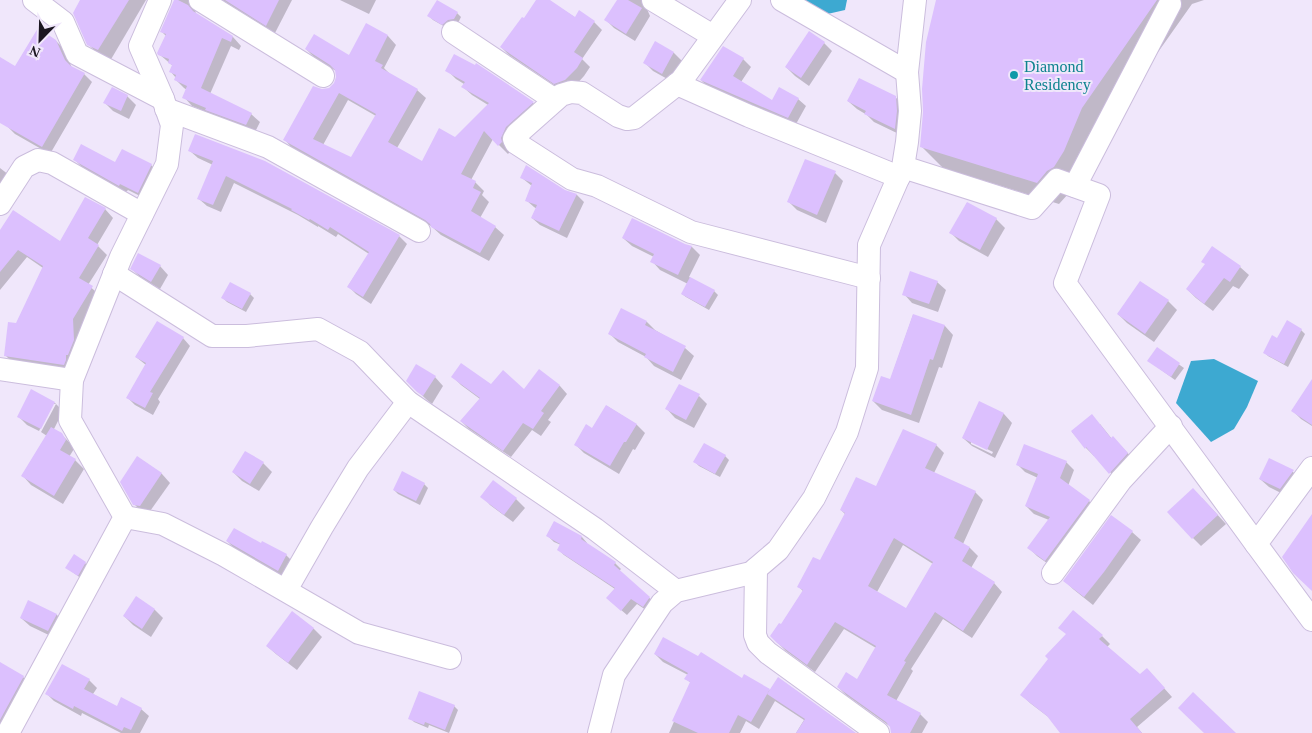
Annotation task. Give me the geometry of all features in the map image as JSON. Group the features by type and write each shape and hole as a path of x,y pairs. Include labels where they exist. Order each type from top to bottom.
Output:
{"street":[{"path":"34,0 63,22 78,54 164,104 268,147 419,230"},
{"path":"125,517 70,420 72,380 114,274 167,164 172,125 140,46 160,0"},
{"path":"200,0 323,76"},
{"path":"653,0 714,36"},
{"path":"740,0 681,81 634,118 627,120 582,94 571,92 561,95 516,134 514,139 516,143 572,180 597,186 691,232 869,278"},
{"path":"782,0 907,72"},
{"path":"599,733 614,675 662,603 676,591 751,573 778,550 814,498 847,432 867,368 869,245 901,172 907,142 910,111 907,72 915,0"},
{"path":"1075,186 1170,4"},
{"path":"453,32 555,100"},
{"path":"677,84 749,116 901,172 1032,208 1056,180 1099,195 1065,283 1312,620"},
{"path":"0,204 24,167 38,160 52,163 142,214"},
{"path":"114,274 212,336 247,336 318,329 360,352 408,402 595,529 676,591"},
{"path":"0,369 72,380"},
{"path":"286,590 322,526 358,468 408,402"},
{"path":"1053,572 1121,480 1170,426"},
{"path":"1256,544 1312,468"},
{"path":"125,517 163,524 224,555 359,633 450,658"},
{"path":"8,733 125,517"},
{"path":"756,569 755,636 758,643 768,653 878,733"}],"water":[{"path":"801,0 847,0 845,10 823,15"},
{"path":"1214,359 1258,381 1247,407 1234,429 1211,442 1176,403 1191,361"}],"building":[{"path":"80,0 129,0 98,50 87,45 73,13"},
{"path":"174,0 188,5 193,11 233,36 231,42 222,38 201,88 252,113 246,125 205,110 206,108 182,98 187,86 174,80 176,75 169,72 172,65 168,63 169,59 157,53 166,34 160,32"},
{"path":"225,0 279,0 266,26"},
{"path":"437,0 458,12 454,19 448,20 442,25 427,16"},
{"path":"536,0 550,0 575,17 579,10 595,21 574,52 583,58 577,68 565,80 554,84 500,47"},
{"path":"617,0 628,0 642,8 626,34 604,20"},
{"name":"Diamond Residency","path":"936,0 1157,0 1082,108 1064,151 1054,167 1047,171 1037,183 920,147 926,42"},
{"path":"366,23 388,35 375,61 383,65 381,68 418,89 388,142 422,161 439,128 455,137 489,103 461,87 465,82 445,71 454,54 475,65 476,63 534,102 506,127 501,138 502,142 498,146 484,131 461,174 476,181 473,188 481,192 471,211 496,226 480,253 431,227 425,220 283,140 313,86 322,89 329,88 334,83 336,77 335,70 330,65 305,49 314,34 349,55","holes":["339,93 376,114 351,157 313,139"]},
{"path":"38,28 56,40 65,60 71,66 85,73 42,147 0,123 0,57 15,66"},
{"path":"809,31 825,42 801,78 785,67"},
{"path":"655,41 674,52 662,74 643,63"},
{"path":"723,46 744,58 733,76 772,100 779,87 799,98 788,118 700,80"},
{"path":"859,78 896,96 895,129 864,114 866,111 847,101"},
{"path":"112,87 128,95 121,111 103,103"},
{"path":"195,134 265,161 400,235 363,297 347,287 369,252 330,227 328,230 292,209 226,176 213,205 197,199 213,161 188,151"},
{"path":"81,144 115,162 122,149 152,164 138,193 120,184 119,186 73,160"},
{"path":"805,159 836,171 817,215 787,202"},
{"path":"526,165 565,190 577,194 559,231 531,218 537,205 525,201 532,183 520,178"},
{"path":"85,197 106,208 88,238 99,245 79,278 93,286 73,319 74,340 68,355 66,355 64,365 4,356 8,322 16,323 43,266 18,250 0,272 0,230 13,210 60,241"},
{"path":"967,202 997,218 980,250 949,233"},
{"path":"632,218 692,246 678,275 650,262 654,254 622,238"},
{"path":"1212,246 1241,266 1230,282 1224,278 1204,304 1186,289 1205,264 1201,262"},
{"path":"138,253 161,265 151,282 130,269"},
{"path":"910,271 938,281 929,304 902,295"},
{"path":"690,277 715,290 705,307 681,294"},
{"path":"1140,281 1169,300 1145,334 1117,314"},
{"path":"230,282 251,293 242,309 221,298"},
{"path":"621,308 647,321 645,325 686,346 673,372 644,357 646,354 608,334"},
{"path":"913,314 945,325 933,360 930,359 911,415 872,401 881,376 890,379"},
{"path":"1287,320 1302,329 1284,364 1263,353 1272,335 1277,338"},
{"path":"157,321 184,337 150,392 153,393 145,408 126,398 146,363 135,357"},
{"path":"1157,347 1180,363 1171,377 1147,361"},
{"path":"461,363 491,384 503,370 524,389 539,369 560,385 541,411 544,413 533,429 523,423 503,451 460,421 480,398 451,377"},
{"path":"416,364 436,376 423,396 406,381"},
{"path":"1312,379 1312,425 1291,411"},
{"path":"679,384 700,394 686,420 665,409"},
{"path":"31,389 55,402 41,429 17,417"},
{"path":"979,401 1004,413 987,450 962,438"},
{"path":"606,405 637,424 610,466 574,445 586,424 592,428"},
{"path":"1092,414 1111,438 1113,436 1128,453 1109,474 1071,431"},
{"path":"51,427 62,433 66,440 60,450 76,459 54,496 21,476"},
{"path":"903,429 937,444 925,468 976,491 954,538 970,547 962,561 995,582 963,631 935,612 904,661 906,662 887,695 921,713 910,733 891,733 890,727 886,722 837,687 846,672 857,679 876,646 835,622 807,665 770,636 779,623 781,624 803,590 797,587 813,557 820,560 845,513 840,510 856,477 876,486","holes":["894,538 933,562 906,608 868,586"]},
{"path":"704,443 726,455 715,474 693,462"},
{"path":"1024,444 1067,461 1060,478 1090,500 1045,561 1027,548 1050,517 1025,506 1038,474 1016,465"},
{"path":"245,451 264,462 250,484 232,472"},
{"path":"137,456 162,473 140,506 133,505 120,482"},
{"path":"1269,458 1294,470 1280,489 1259,479"},
{"path":"402,471 425,483 416,501 393,490"},
{"path":"493,480 517,498 504,515 480,497"},
{"path":"1193,488 1218,515 1192,539 1167,512"},
{"path":"1312,514 1312,591 1293,573 1282,557"},
{"path":"1111,515 1133,531 1084,597 1063,581"},
{"path":"554,521 582,536 581,539 616,562 614,565 650,597 643,607 631,599 621,611 606,598 615,588 557,550 560,544 546,536"},
{"path":"234,528 261,543 262,541 287,554 278,571 226,541"},
{"path":"74,554 86,562 78,576 65,568"},
{"path":"136,596 155,609 142,629 123,616"},
{"path":"28,600 57,614 48,631 20,618"},
{"path":"1073,610 1103,635 1099,639 1140,674 1147,668 1165,688 1130,719 1142,733 1060,733 1047,716 1020,695 1048,659 1045,656 1066,634 1058,628"},
{"path":"292,611 314,628 288,663 266,646"},
{"path":"663,637 698,656 701,652 742,678 744,674 770,689 751,722 738,715 729,733 698,733 672,721 690,682 684,679 688,673 654,654"},
{"path":"0,662 24,676 0,720"},
{"path":"62,664 90,679 84,689 117,706 121,697 142,708 131,730 124,727 122,731 74,706 73,709 45,694"},
{"path":"778,677 856,733 796,733 805,719 767,694"},
{"path":"419,691 455,705 445,730 425,722 424,725 408,719"},
{"path":"1193,692 1236,733 1204,733 1178,708"}],"place":[{"name":"Diamond Residency","path":"1014,75"}]}
